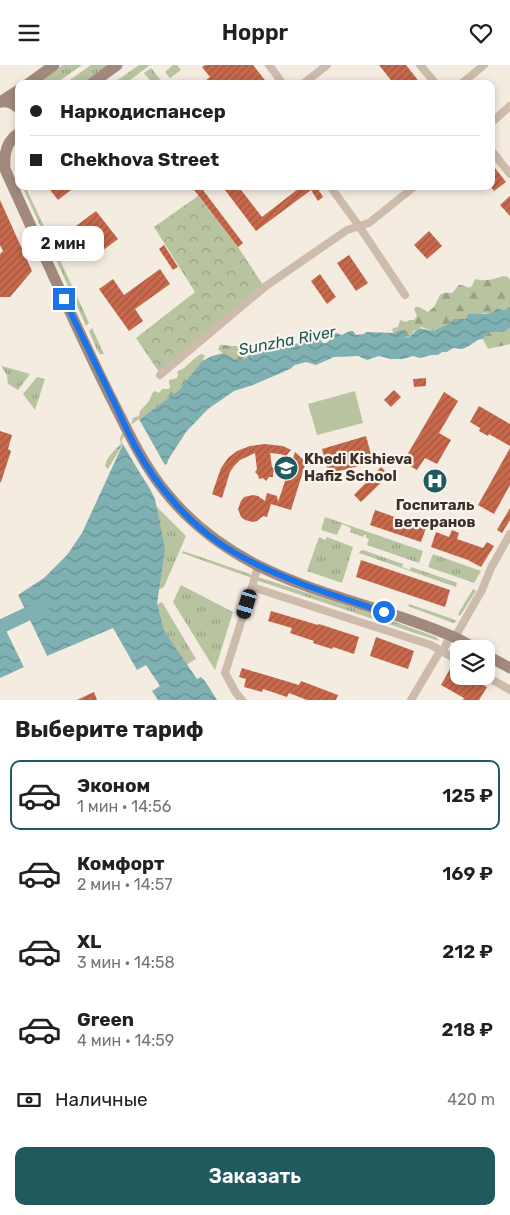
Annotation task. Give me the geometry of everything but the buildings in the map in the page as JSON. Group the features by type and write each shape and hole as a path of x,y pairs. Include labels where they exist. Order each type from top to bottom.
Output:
{"main road":[{"path":"33,80 54,65"},
{"path":"97,80 118,65"},
{"path":"0,102 15,93"},
{"path":"0,102 12,103 15,106"},
{"path":"0,138 5,139 15,134"},
{"path":"8,176 5,153 15,137"},
{"path":"0,157 95,366 126,429 156,479 177,505 215,539 258,566 294,581 422,624 459,640"},
{"path":"495,660 510,668"}],"street":[{"path":"269,65 280,80"},
{"path":"308,80 327,65"},
{"path":"420,65 433,80"},
{"path":"466,80 484,65"},
{"path":"495,119 510,106"},
{"path":"495,155 510,174"},
{"path":"334,190 405,295"},
{"path":"160,375 266,286 347,230 369,223 410,190"},
{"path":"411,700 440,651 444,649 482,590 491,568 510,534"},
{"path":"242,700 225,673 258,566"},
{"path":"252,587 430,645 450,656"},
{"path":"495,681 510,690"}],"green space":[{"path":"63,65 82,65 61,80 42,80"},
{"path":"91,65 109,65 88,80 70,80"},
{"path":"139,65 150,65 130,80 118,80"},
{"path":"173,65 177,65 181,70 170,78 165,72"},
{"path":"151,68 161,80 150,80 144,73"},
{"path":"24,190 27,190 73,288 68,286"},
{"path":"198,196 238,247 263,285 159,372 136,338 195,292 154,227"},
{"path":"503,276 508,277 510,280 510,307 508,309 503,310 499,308 490,314 468,314 467,319 457,319 433,331 421,327 408,338 392,331 393,328 398,327 400,320 406,322 414,320 417,316 414,309 416,307 428,312 434,307 440,295 452,293 458,285 469,288 476,279 486,280"},
{"path":"76,294 89,323 86,326 75,301"},
{"path":"92,328 104,354 100,354 97,350 89,331"},
{"path":"510,328 510,344 488,349 483,339 488,332 503,332"},
{"path":"254,344 257,346 248,358 243,361 231,359 218,349 220,345 245,346"},
{"path":"201,354 205,356 202,361 179,390 136,422 108,469 105,466 107,459 121,444 121,436 131,425 133,418 139,416 140,411 149,401 153,392 159,393 162,389 169,389 169,380 177,378 177,372"},
{"path":"2,366 30,374 18,390 8,384 7,375"},
{"path":"37,377 45,379 35,410 23,394"},
{"path":"355,391 363,423 317,435 308,404"},
{"path":"151,501 186,536 164,587 87,625"},
{"path":"325,517 423,551 419,563 367,545 369,539 366,538 366,535 363,537 350,532 351,528 342,524 337,535 321,530"},
{"path":"319,537 325,540 327,537 353,547 342,583 307,571"},
{"path":"363,550 403,564 402,567 410,570 411,567 455,582 457,583 456,587 359,553"},
{"path":"183,551 250,574 252,578 182,553"},
{"path":"433,554 481,571 474,583 428,567"},
{"path":"258,577 382,617 436,637 439,641 256,580"},
{"path":"181,585 233,612 215,670 173,602"},
{"path":"473,589 476,591 460,616 458,614"},
{"path":"162,602 196,659 160,681 120,622"},
{"path":"409,604 457,621 453,623 408,606"}],"water":[{"path":"510,307 510,328 503,332 488,332 483,339 462,349 453,348 438,355 420,358 413,356 403,359 391,359 379,356 367,360 358,356 334,357 316,365 306,362 295,365 253,385 234,391 208,409 186,432 167,464 159,467 151,491 155,499 165,549 157,604 164,631 197,679 201,677 205,681 217,700 158,700 152,691 160,686 146,665 137,670 113,628 47,656 18,595 44,578 67,555 82,533 123,444 136,422 179,390 202,361 224,353 239,361 246,359 257,346 267,344 270,347 279,343 288,347 298,343 303,337 310,340 319,336 321,341 325,343 336,333 342,335 351,331 356,335 366,332 394,333 402,330 404,331 405,338 408,338 418,329 433,331 454,319 466,319 468,314 488,314 497,308 504,310"},
{"path":"0,618 24,667 0,678"}],"pier":[{"path":"139,419 166,467 161,469 156,478 154,491 159,503 121,441 132,424"},
{"path":"18,595 47,656 45,657 16,596"},
{"path":"0,615 26,666 24,667 0,618"}],"waterway":[{"path":"0,627 42,607"}],"place":[{"name":"Khedi Kishieva Hafiz School","path":"286,468"},
{"name":"Госпиталь ветеранов","path":"435,481"}],"route":[{"path":"64,299 95,366 146,465 165,491 193,521 215,539 258,566 294,581 384,612"}],"water label":[{"name":"Sunzha River","path":"287,340"}]}
